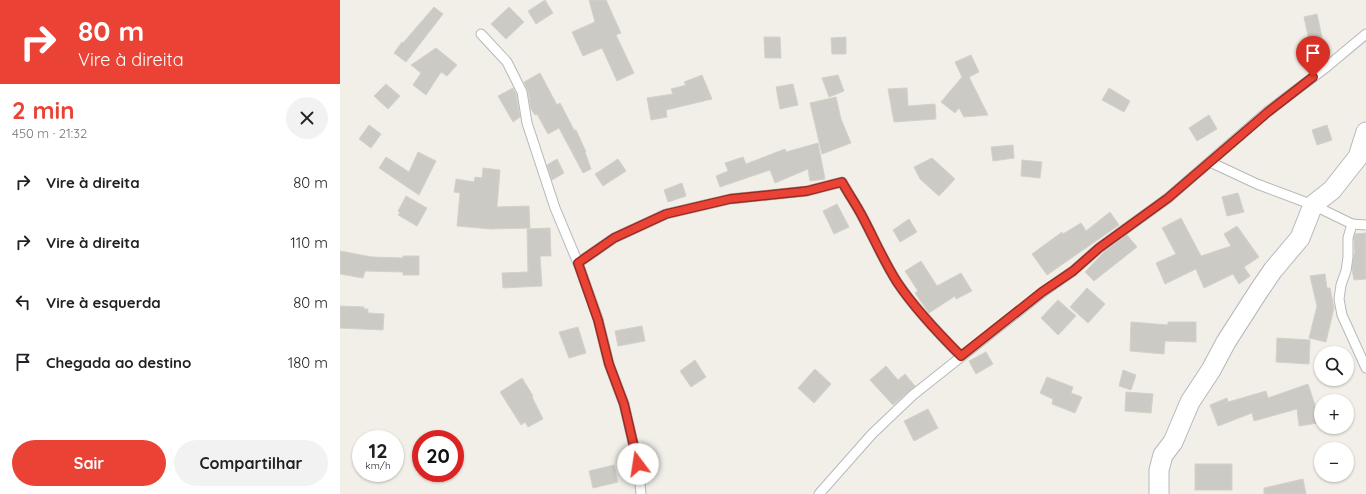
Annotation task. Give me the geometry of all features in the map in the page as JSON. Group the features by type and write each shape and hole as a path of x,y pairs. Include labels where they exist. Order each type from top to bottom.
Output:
{"street":[{"path":"1159,494 1159,470 1163,455 1173,442 1190,402 1258,292 1273,270 1300,238 1313,205 1332,190 1358,157 1366,132"}],"lane":[{"path":"481,34 507,62 522,92 527,123 555,208 578,263 598,320 609,364 624,404 638,464 641,494"},
{"path":"819,494 872,434 913,395 1042,292 1073,271 1099,248 1168,198 1268,112 1324,69 1366,34"},
{"path":"1210,162 1257,184 1313,205 1352,224 1366,225"},
{"path":"578,263 614,238 666,214 730,199 807,191 842,182 861,213 872,237 897,281 913,305 961,356"},
{"path":"1352,224 1348,238 1346,271 1341,286 1339,299 1342,315 1366,368"}],"building":[{"path":"545,0 553,13 536,24 528,11"},
{"path":"589,0 606,0 621,33 616,35 634,73 617,81 602,48 583,56 572,32 595,22"},
{"path":"434,7 443,14 406,62 394,53"},
{"path":"509,7 524,22 506,39 491,24"},
{"path":"1317,14 1322,37 1309,40 1304,17"},
{"path":"764,37 780,37 781,58 765,58"},
{"path":"846,37 846,54 832,54 831,38"},
{"path":"436,48 457,65 447,76 441,72 426,95 413,85 421,73 411,65"},
{"path":"971,55 979,72 969,77 988,115 964,117 959,108 955,113 941,102 962,77 955,62"},
{"path":"540,73 557,105 560,103 574,130 576,130 586,152 591,169 583,173 559,128 548,134 537,114 535,115 531,109 528,91 524,82"},
{"path":"702,75 712,99 666,110 667,117 651,120 647,98 673,94 671,89 686,85 684,82"},
{"path":"838,75 844,91 829,97 822,78"},
{"path":"386,84 400,96 388,109 374,96"},
{"path":"793,84 798,105 780,109 776,87"},
{"path":"513,88 516,94 520,117 513,122 498,96"},
{"path":"907,88 908,106 935,104 936,119 894,122 888,89"},
{"path":"1109,88 1130,101 1124,112 1102,100"},
{"path":"836,97 841,119 851,143 822,154 810,103"},
{"path":"1209,115 1217,129 1197,141 1189,128"},
{"path":"369,125 381,134 371,148 359,139"},
{"path":"1327,125 1332,140 1317,145 1312,130"},
{"path":"818,143 825,179 810,181 808,169 775,183 770,170 720,187 716,176 728,171 725,163 743,157 746,164 785,149 786,152"},
{"path":"1013,145 1014,158 993,161 991,147"},
{"path":"418,152 436,161 419,195 379,168 386,157 409,172"},
{"path":"932,158 955,179 939,196 920,179 914,167"},
{"path":"557,159 564,173 552,180 547,165"},
{"path":"618,159 626,171 603,186 595,174"},
{"path":"1022,160 1042,162 1040,178 1021,176"},
{"path":"483,168 500,170 497,207 529,206 530,228 491,229 457,226 460,193 454,192 456,179 474,182 475,177 482,178"},
{"path":"682,183 686,196 668,202 664,190"},
{"path":"1238,193 1244,212 1227,216 1222,197"},
{"path":"406,196 427,208 417,226 398,215 400,213 398,211"},
{"path":"837,204 849,227 834,234 823,211"},
{"path":"1110,212 1119,225 1047,275 1032,254 1062,232 1063,234 1081,223 1086,231"},
{"path":"1181,218 1201,256 1231,246 1224,234 1237,226 1259,257 1244,267 1250,276 1239,284 1233,274 1204,288 1196,269 1165,284 1156,263 1176,254 1162,228"},
{"path":"909,219 917,232 900,242 893,230"},
{"path":"550,228 551,256 540,256 542,286 503,288 502,273 528,272 527,229"},
{"path":"1366,233 1366,279 1354,280 1352,269 1355,254 1355,234"},
{"path":"1127,235 1137,247 1094,281 1085,272 1105,251"},
{"path":"340,251 372,257 403,258 403,256 419,256 419,275 403,275 403,272 365,271 363,278 340,274"},
{"path":"921,261 937,286 961,273 972,291 956,299 955,296 929,313 915,293 918,291 905,271"},
{"path":"1325,274 1327,288 1330,288 1334,308 1326,342 1309,338 1317,306 1310,276"},
{"path":"1087,288 1105,304 1088,323 1070,307"},
{"path":"1058,300 1076,316 1058,335 1041,318"},
{"path":"340,306 364,307 364,309 368,309 368,313 384,314 383,330 340,328"},
{"path":"1131,322 1168,325 1168,322 1196,322 1196,342 1165,341 1164,354 1130,351"},
{"path":"642,326 645,341 618,346 615,331"},
{"path":"578,327 586,353 569,358 559,332"},
{"path":"1277,338 1310,340 1309,364 1276,362"},
{"path":"986,352 993,364 976,374 969,361"},
{"path":"695,360 706,377 691,387 680,371"},
{"path":"886,366 898,380 905,374 915,386 893,405 870,380"},
{"path":"815,369 831,384 814,403 798,388"},
{"path":"1123,370 1136,375 1131,390 1119,386"},
{"path":"1047,377 1073,387 1071,393 1082,397 1075,413 1052,404 1053,399 1040,393"},
{"path":"522,378 533,396 532,397 543,419 528,427 525,422 521,425 500,392"},
{"path":"1308,384 1314,402 1314,424 1299,426 1297,409 1254,421 1252,413 1218,426 1210,405 1227,398 1228,402 1266,391 1268,398"},
{"path":"1126,392 1153,394 1151,413 1125,411"},
{"path":"928,409 938,428 914,441 904,421"},
{"path":"1195,464 1232,464 1232,490 1195,490"},
{"path":"614,465 618,482 593,488 589,471"},
{"path":"1303,479 1306,494 1264,494 1264,488"}],"route":[{"path":"638,464 624,404 609,364 598,320 578,263 614,238 666,214 730,199 807,191 842,182 861,213 872,237 897,281 913,305 961,356 1042,292 1073,271 1099,248 1168,198 1268,112 1313,77"}]}
